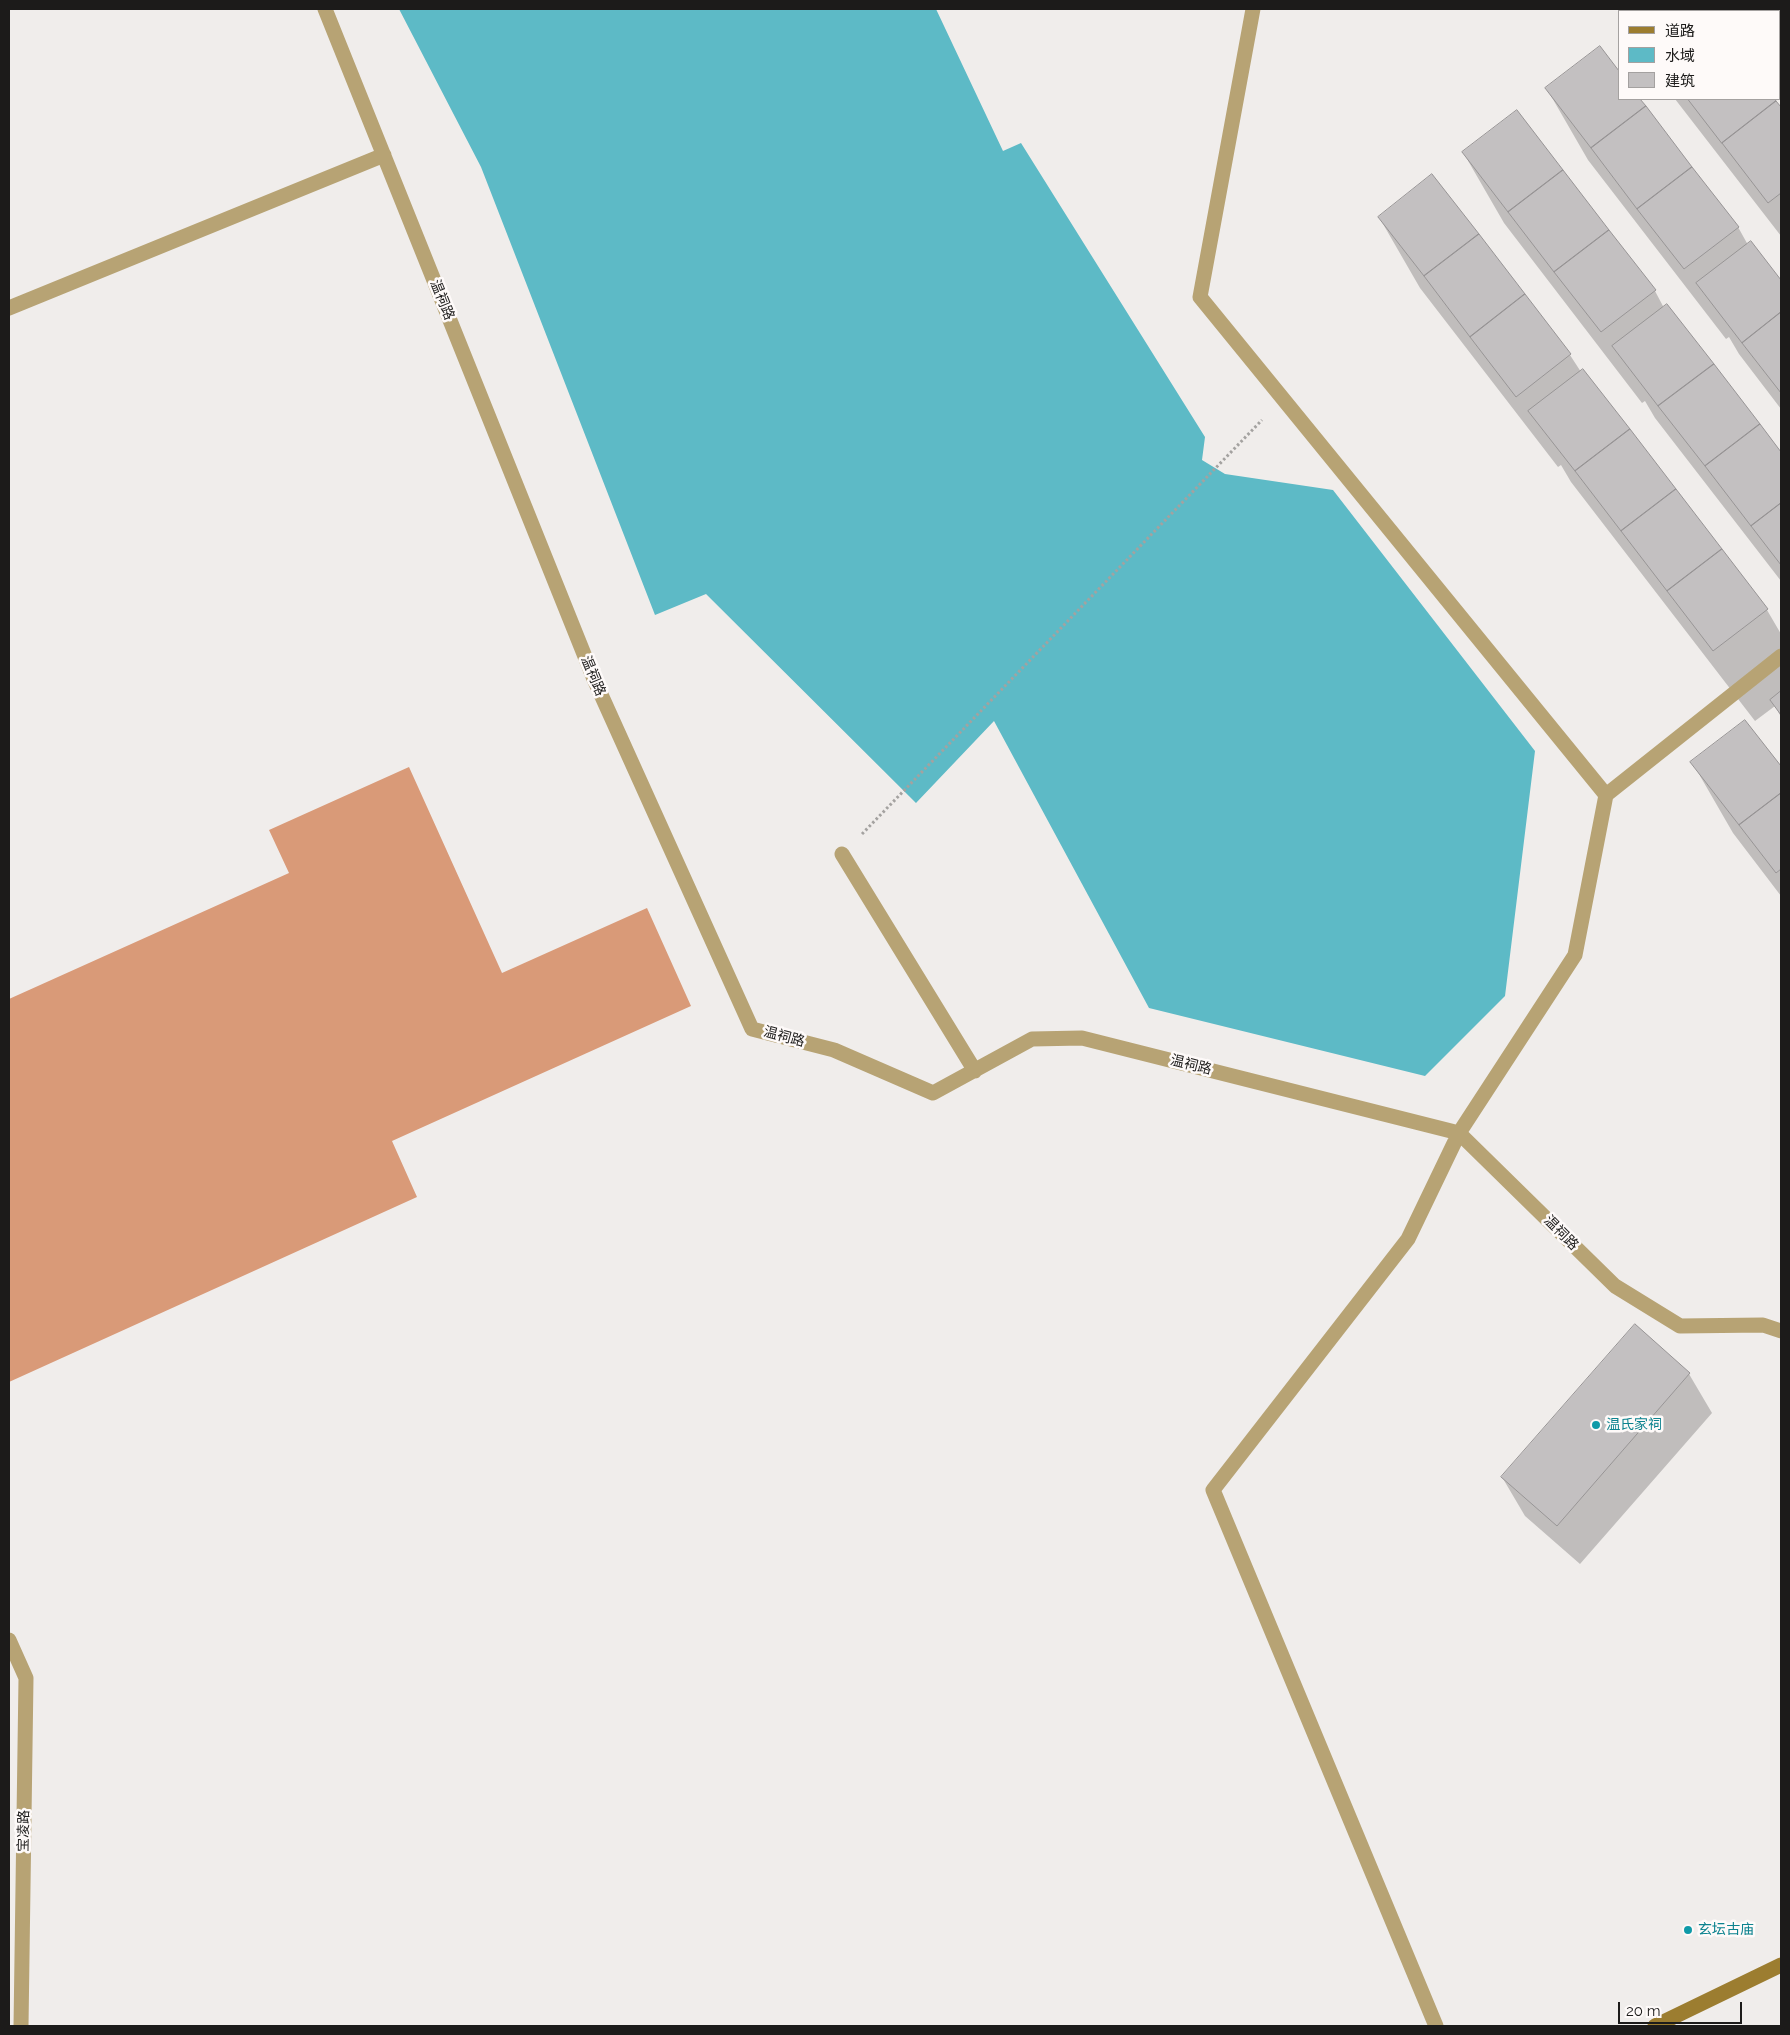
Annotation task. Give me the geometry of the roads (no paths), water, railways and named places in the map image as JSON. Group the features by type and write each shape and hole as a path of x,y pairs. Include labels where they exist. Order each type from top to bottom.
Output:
{"street":[{"name":"温祠路","path":"325,9 594,679 752,1028 834,1050 933,1093 1032,1039 1082,1038 1459,1133 1615,1286 1680,1326 1763,1325 1781,1331"},
{"path":"1253,9 1200,296 1606,795"},
{"path":"9,308 384,155"},
{"path":"1436,2026 1213,1490 1408,1238 1459,1133 1575,955 1606,795 1781,656"},
{"path":"842,854 975,1070"},
{"name":"宝凌路","path":"9,1640 26,1678 21,2026"},
{"path":"1655,2026 1781,1965"}],"water":[{"path":"399,9 936,9 1003,151 1021,143 1205,437 1202,460 1225,474 1333,490 1535,751 1505,996 1425,1076 1149,1008 994,721 916,803 706,594 655,615 481,167"}],"place":[{"name":"温氏家祠","path":"1596,1425"},
{"name":"玄坛古庙","path":"1688,1930"}]}
